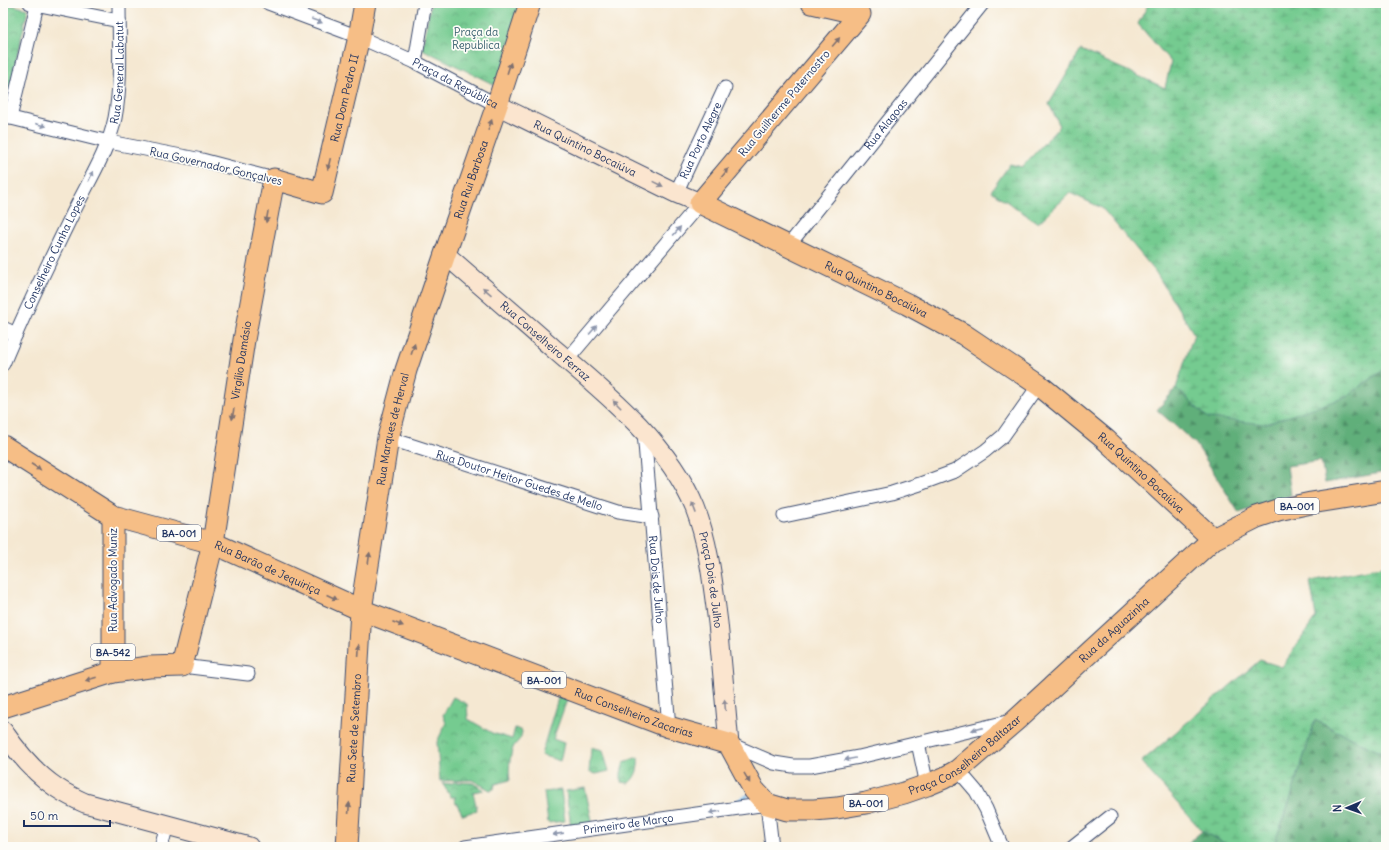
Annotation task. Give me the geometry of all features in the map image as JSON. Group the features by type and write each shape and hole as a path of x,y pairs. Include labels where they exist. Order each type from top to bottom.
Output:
{"main road":[{"name":"Rua Dom Pedro II","path":"322,194 359,37 365,3"},
{"name":"Praça da República","path":"497,106 530,3"},
{"path":"812,3 864,9"},
{"name":"Rua Guilherme Paternostro","path":"700,203 864,9"},
{"name":"Rua Rui Barbosa","path":"445,254 497,106"},
{"name":"Rua Governador Gonçalves","path":"274,179 322,194"},
{"name":"Virgílio Damásio","path":"182,666 213,543 244,340 274,179"},
{"name":"Rua Quintino Bocaiúva","path":"700,203 907,304 963,334 1039,385 1106,440 1213,539"},
{"name":"Rua Marques de Herval","path":"361,610 388,438 406,370 445,254"},
{"name":"Rua Barão de Jequiriça","path":"3,446 113,516 213,543 361,610"},
{"name":"BA-001","path":"1213,539 1257,516 1278,510 1386,491"},
{"name":"Rua Advogado Muniz","path":"113,516 113,672"},
{"name":"Rua da Aguazinha","path":"1014,720 1213,539"},
{"name":"Rua Conselheiro Zacarias","path":"361,610 669,727 728,744"},
{"name":"Rua Sete de Setembro","path":"346,847 361,610"},
{"path":"113,672 149,667 182,666"},
{"name":"BA-542","path":"3,707 113,672"},
{"name":"Praça Conselheiro Baltazar","path":"767,804 787,810 830,809 866,803 904,793 944,778 958,770 1014,720"},
{"path":"728,744 754,790 767,804"}],"street":[{"name":"Rua General Labatut","path":"109,142 115,118 118,86 120,54 119,3"},
{"path":"268,3 359,37 415,62"},
{"name":"Praça da República","path":"425,3 415,62 497,106"},
{"name":"Rua Alagoas","path":"788,246 983,3"},
{"path":"7,117 33,4 119,20"},
{"name":"Rua Porto Alegre","path":"676,193 725,88"},
{"name":"Rua Quintino Bocaiúva","path":"497,106 676,193 700,203"},
{"name":"Rua Governador Gonçalves","path":"7,117 109,142 202,160 274,179"},
{"name":"Conselheiro Cunha Lopes","path":"3,364 109,142"},
{"path":"567,360 700,203"},
{"name":"Rua Conselheiro Ferraz","path":"445,254 610,397 644,432"},
{"path":"3,328 16,334"},
{"path":"784,516 892,493 955,471 985,451 1003,436 1039,385"},
{"name":"Rua Dois de Julho","path":"644,432 669,727"},
{"name":"Praça Dois de Julho","path":"644,432 679,476 688,492 705,545 712,576 716,606 728,744"},
{"name":"Rua Doutor Heitor Guedes de Mello","path":"388,438 618,512 652,517"},
{"path":"182,666 248,674"},
{"name":"Praça Conselheiro Baltazar","path":"728,744 774,763 793,766 810,766 859,757 1014,720"},
{"path":"3,731 28,762 58,789 85,803 249,847"},
{"path":"918,743 927,785"},
{"path":"958,770 976,791 986,809 1002,847"},
{"path":"767,804 772,847"},
{"name":"Primeiro de Março","path":"465,847 767,804"},
{"path":"1072,847 1110,817"},
{"path":"161,847 167,825"}],"green space":[{"path":"3,3 28,9 6,104 3,103"},
{"name":"Praça da Republica","path":"431,3 524,3 497,86 422,49"},
{"path":"1149,3 1386,3 1386,368 1346,397 1265,424 1208,418 1176,388 1194,334 1155,271 1102,208 1070,193 1038,223 991,191 1010,164 1022,167 1060,126 1049,104 1081,50 1165,88 1171,62 1138,24"},
{"path":"1386,368 1386,472 1325,483 1321,461 1287,466 1291,495 1239,513 1196,444 1157,410 1176,388 1208,418 1346,397"},
{"path":"1386,566 1386,750 1377,751 1315,720 1291,797 1273,847 1232,847 1202,831 1141,762 1260,660 1282,667 1316,617 1310,581"},
{"path":"559,695 568,697 553,739 564,743 560,761 541,755"},
{"path":"453,697 467,704 468,719 492,733 512,739 515,728 522,731 521,737 514,746 511,755 509,768 510,780 495,784 494,789 490,790 472,780 440,781 437,742 446,723 443,715"},
{"path":"1315,720 1377,751 1386,750 1386,847 1273,847 1291,797"},
{"path":"591,748 603,751 609,771 596,774 589,772"},
{"path":"638,757 638,768 634,777 629,783 621,782 621,773 624,762"},
{"path":"455,782 473,783 484,790 473,792 477,810 463,815 454,799 456,797 451,797 442,783 450,784"},
{"path":"585,788 593,825 571,827 566,791"},
{"path":"561,790 565,821 548,823 544,792"},
{"path":"1202,831 1232,847 1184,847"}],"waterway":[{"path":"732,804 747,796"},
{"path":"450,847 464,845"}]}
